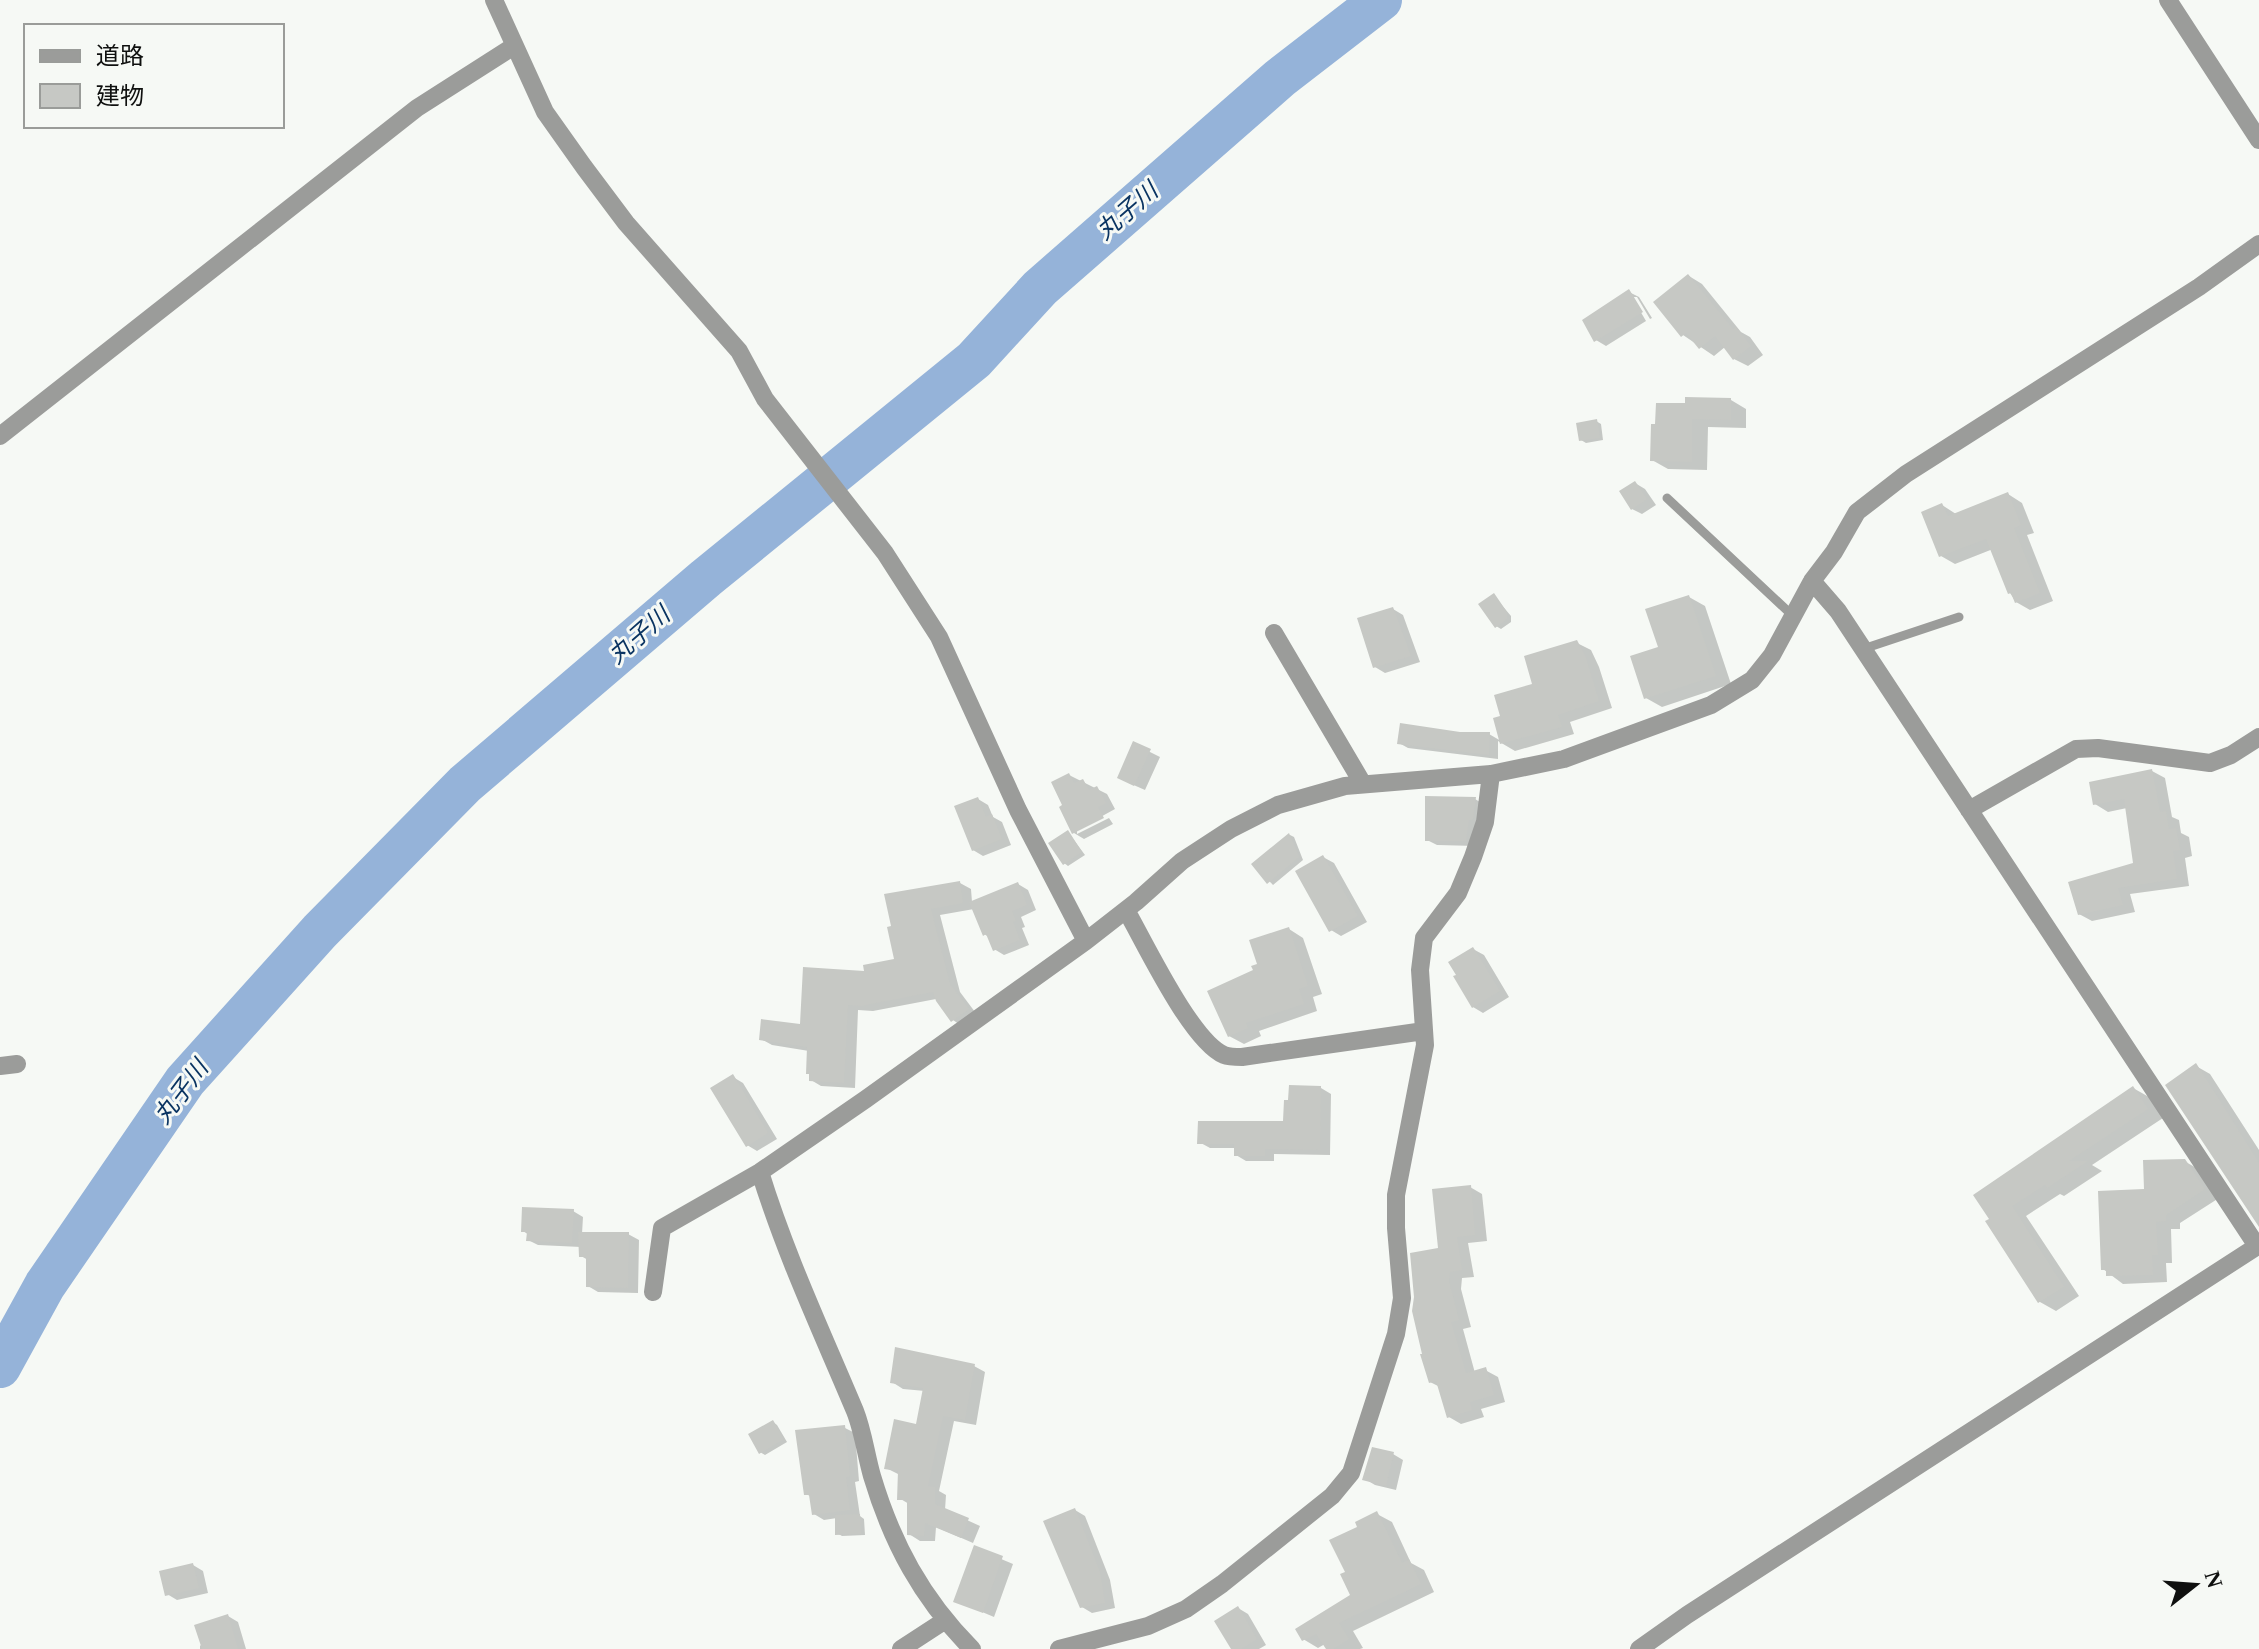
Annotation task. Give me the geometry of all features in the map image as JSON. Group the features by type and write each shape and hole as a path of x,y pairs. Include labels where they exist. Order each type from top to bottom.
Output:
{"street":[{"path":"494,0 545,112 626,223 739,351 765,399 885,553 939,637 1018,810 1086,941"},
{"path":"2168,0 2259,140"},
{"path":"0,436 417,108 514,46"},
{"path":"653,1292 662,1228 760,1172 866,1099 1086,941 1182,861 1231,829 1278,805 1345,786 1491,774 1564,759 1711,705 1752,680 1772,655 1812,581 1834,552 1857,512 1906,474 2199,287 2259,244"},
{"path":"1639,1649 2258,1245 1838,611 1812,581"},
{"path":"1274,633 1363,784"},
{"path":"1969,810 2076,749 2098,748 2210,763 2231,755 2259,737"},
{"path":"1059,1649 1148,1626 1186,1609 1332,1496 1351,1473 1398,1322 1402,1298 1396,1195 1422,1070 1424,1031 1420,970 1424,938 1458,893 1473,857 1485,822 1491,774"},
{"path":"1126,910 1188,1018 1205,1042 1224,1055 1242,1057 1424,1031"},
{"path":"760,1172 779,1235 857,1415 891,1531 919,1584 944,1621 972,1649"},
{"path":"901,1649 944,1621"}],"lane":[{"path":"1667,498 1793,616"},
{"path":"1863,649 1959,617"}],"building":[{"path":"1688,274 1751,346 1733,360 1715,336 1699,349 1686,333 1681,337 1653,302"},
{"path":"1629,289 1643,312 1594,342 1582,320"},
{"path":"1685,397 1731,398 1731,420 1692,419 1692,462 1650,461 1651,424 1655,424 1656,403 1685,403"},
{"path":"1597,419 1600,438 1579,441 1576,423"},
{"path":"1635,481 1647,499 1631,510 1619,491"},
{"path":"2008,492 2021,525 2014,528 2040,593 2015,603 2011,593 2008,594 1986,539 1939,557 1921,512 1942,503 1948,516"},
{"path":"1494,593 1507,612 1507,619 1495,628 1478,604"},
{"path":"1689,595 1716,676 1644,699 1630,656 1658,647 1645,609"},
{"path":"1393,607 1411,656 1373,668 1357,618"},
{"path":"1577,640 1599,701 1558,715 1562,727 1500,744 1493,718 1500,716 1494,695 1532,684 1524,656"},
{"path":"1400,723 1460,732 1490,732 1489,755 1397,744"},
{"path":"1133,741 1151,749 1134,786 1117,778"},
{"path":"2152,769 2160,812 2166,811 2169,829 2176,828 2180,850 2173,851 2177,879 2118,888 2123,905 2078,915 2068,882 2133,863 2124,799 2093,805 2089,782"},
{"path":"1069,773 1074,783 1083,779 1089,790 1097,786 1106,803 1098,807 1104,818 1072,834 1051,782"},
{"path":"1425,796 1476,797 1466,841 1425,841"},
{"path":"978,797 986,817 992,814 1002,839 972,851 954,806"},
{"path":"1068,830 1082,852 1063,865 1048,843"},
{"path":"1289,833 1299,857 1267,884 1251,864"},
{"path":"1323,855 1358,916 1329,932 1295,871"},
{"path":"960,881 963,903 931,909 950,984 969,1009 951,1022 933,992 861,1006 848,1005 844,1083 809,1081 809,1074 806,1074 807,1047 759,1040 761,1019 800,1024 803,967 864,971 863,965 894,959 884,894"},
{"path":"1018,882 1027,905 1012,911 1020,940 993,951 969,902"},
{"path":"1289,927 1308,986 1299,989 1304,1004 1246,1023 1248,1028 1228,1037 1207,991 1253,970 1251,966 1257,964 1249,940"},
{"path":"1473,947 1500,991 1472,1008 1448,962"},
{"path":"2196,1063 2259,1163 2259,1227 2165,1085"},
{"path":"733,1074 768,1133 746,1147 710,1088"},
{"path":"1289,1085 1321,1086 1320,1150 1265,1149 1265,1156 1234,1156 1234,1144 1197,1144 1198,1121 1283,1121 1284,1100 1288,1100"},
{"path":"2133,1086 2148,1109 2069,1161 2088,1161 2012,1206 2064,1287 2038,1303 1985,1221 1989,1219 1973,1195"},
{"path":"2185,1159 2205,1189 2166,1215 2166,1221 2156,1222 2158,1255 2152,1255 2153,1275 2106,1276 2106,1270 2101,1270 2098,1191 2144,1189 2143,1160"},
{"path":"1471,1185 1475,1235 1457,1237 1462,1270 1450,1272 1449,1281 1459,1320 1451,1322 1466,1373 1486,1367 1494,1395 1470,1402 1472,1410 1447,1418 1436,1381 1429,1383 1420,1354 1412,1311 1414,1297 1410,1253 1438,1248 1432,1189"},
{"path":"522,1207 574,1209 572,1243 526,1241 527,1232 521,1232"},
{"path":"578,1232 629,1232 628,1288 586,1287 586,1257 579,1257"},
{"path":"895,1347 975,1364 965,1420 943,1416 928,1486 935,1487 935,1504 969,1518 961,1538 925,1523 924,1536 907,1535 907,1500 897,1500 898,1471 884,1469 894,1419 916,1424 923,1388 890,1383"},
{"path":"773,1420 784,1439 759,1454 748,1434"},
{"path":"845,1425 850,1510 812,1515 809,1495 804,1495 795,1430"},
{"path":"1372,1447 1394,1452 1386,1486 1362,1480"},
{"path":"1075,1508 1100,1572 1105,1603 1080,1608 1043,1521"},
{"path":"1377,1511 1402,1563 1409,1559 1421,1584 1339,1623 1349,1639 1333,1649 1326,1649 1316,1634 1302,1641 1295,1629 1350,1595 1340,1574 1345,1572 1329,1540 1357,1527 1355,1522"},
{"path":"860,1514 861,1534 835,1535 835,1515"},
{"path":"974,1545 1003,1556 983,1613 953,1602"},
{"path":"193,1563 199,1588 165,1596 159,1571"},
{"path":"1238,1606 1257,1639 1241,1649 1231,1649 1214,1621"},
{"path":"228,1614 238,1649 202,1649 194,1625"}],"waterway":[{"name":"丸子川","path":"0,1367 45,1285 185,1081 320,931 465,784 706,578 974,360 1040,288 1280,78 1381,0"}]}
